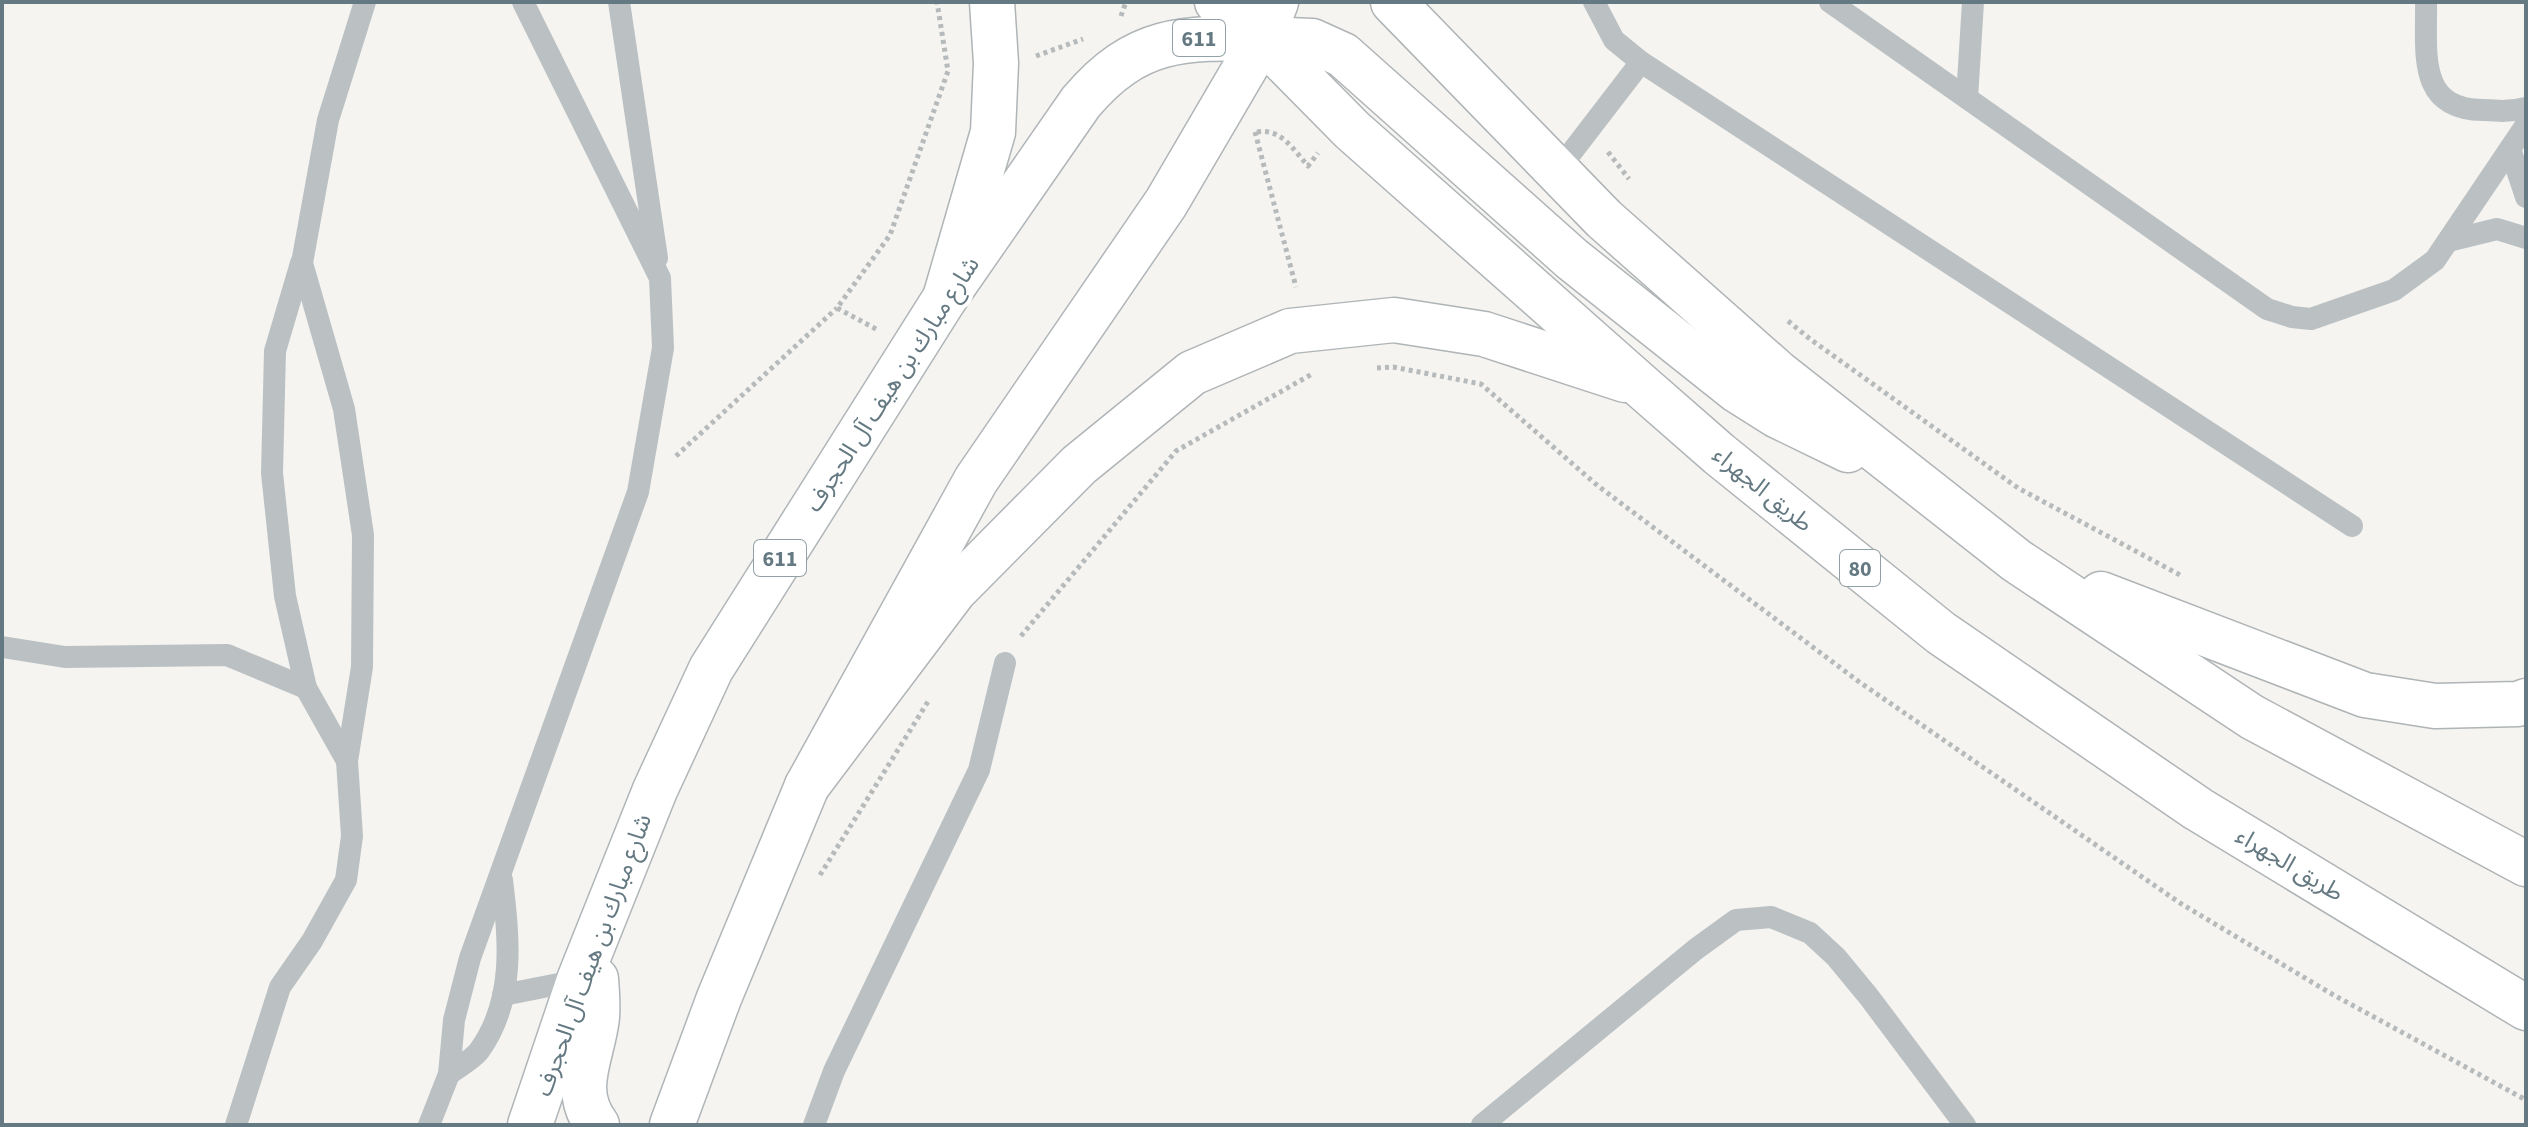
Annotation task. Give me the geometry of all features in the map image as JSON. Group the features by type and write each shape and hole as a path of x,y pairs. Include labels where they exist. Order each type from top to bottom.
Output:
{"main road":[{"path":"945,298 993,132 996,63 992,2"},
{"name":"طريق الجهراء","path":"1217,2 1269,21 1312,90 1352,130 1719,454 1941,633 2198,809 2526,1008"},
{"path":"1393,2 1604,219 1778,373 2017,561 2252,717 2526,864"},
{"name":"شارع مبارك بن هيف آل الحجرف","path":"530,1125 585,966 655,790 711,669 945,298 1081,102 1116,67 1138,55 1179,41 1269,21 1343,55"},
{"name":"611","path":"682,1122 719,998 807,786 976,480 1166,203 1238,123 1269,21"},
{"path":"1312,90 1312,80 1323,62 1343,55 1572,259 1738,391 1815,436 1899,468"},
{"path":"807,786 954,591 1079,465 1192,373 1290,331 1394,320 1484,334 1639,384"},
{"path":"2017,561 2365,695 2435,706 2518,704 2526,701"},
{"path":"585,966 596,975 597,1019 584,1069 582,1092 588,1114 597,1125"}],"lane":[{"path":"347,761 306,688 285,596 272,473 275,351 302,263 328,120 365,2"},
{"path":"523,2 660,278"},
{"path":"429,1125 449,1074 454,1020 470,958 638,492 663,348 660,278 619,2"},
{"path":"1594,2 1614,40 1641,62 2352,526"},
{"path":"1830,2 2267,309 2292,317 2311,319 2394,290 2435,260 2526,125"},
{"path":"1967,98 1973,2"},
{"path":"2426,2 2431,82 2441,99 2465,110 2514,111 2526,108"},
{"path":"1558,170 1641,62"},
{"path":"2510,149 2526,197"},
{"path":"2448,241 2497,229 2526,238"},
{"path":"236,1125 280,987 312,941 346,880 352,836 347,761 362,667 363,535 344,409 302,263"},
{"path":"2,647 65,657 227,655 306,688"},
{"path":"814,1125 834,1071 979,770 1005,663"},
{"path":"449,1074 478,1053 503,995 509,960 502,875"},
{"path":"1482,1125 1736,920 1771,917 1810,933 1836,957 1965,1125"},
{"path":"503,995 585,966"}],"path":[{"path":"638,492 837,308 890,235 948,71 937,2"},
{"path":"948,71 1035,56 1086,37"},
{"path":"1238,123 1279,134 1308,166"},
{"path":"1005,663 1025,628 1176,451 1317,371 1306,328 1238,123"},
{"path":"1588,130 1615,159 1634,187"},
{"path":"837,308 912,349"},
{"path":"1786,319 2018,488 2183,577"},
{"path":"1363,369 1393,367 1481,384 1598,486 1846,672 2180,903 2330,993 2526,1100"},
{"path":"816,880 935,688"}]}
